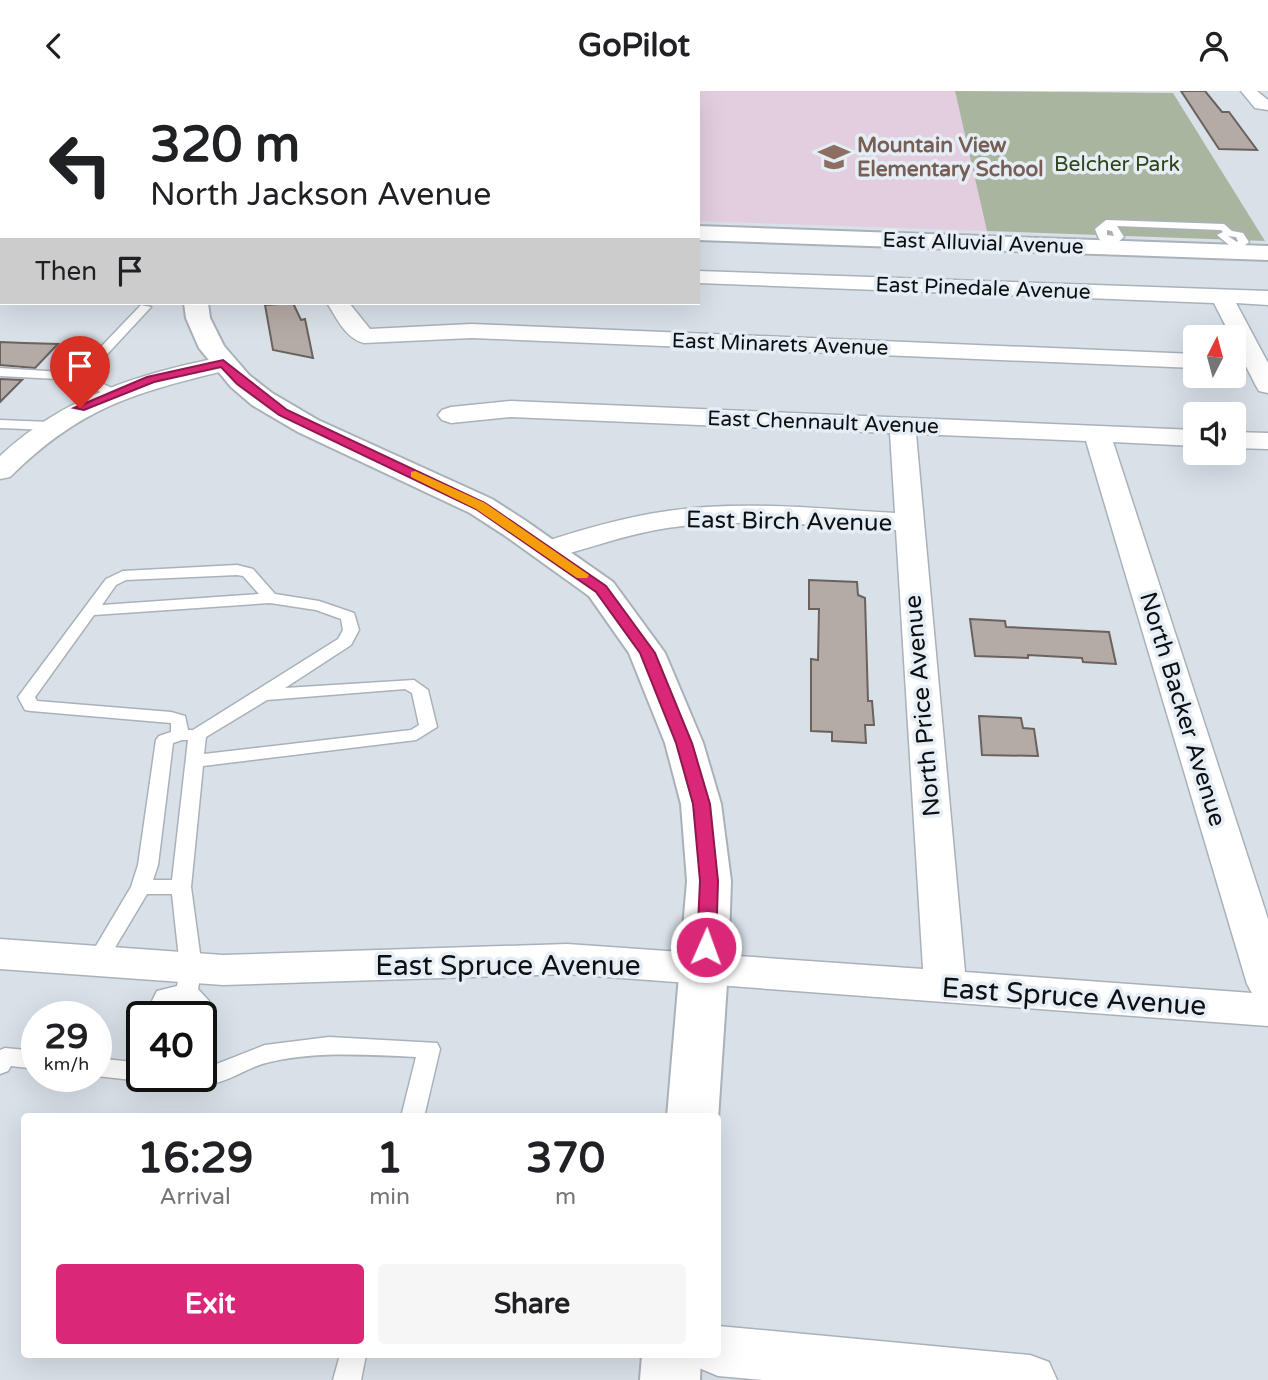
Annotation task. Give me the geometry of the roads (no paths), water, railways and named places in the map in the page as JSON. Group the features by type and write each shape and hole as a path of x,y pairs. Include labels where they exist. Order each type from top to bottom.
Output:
{"street":[{"path":"1249,91 1264,105"},
{"name":"East Alluvial Avenue","path":"700,233 1115,244 1241,249 1268,253"},
{"name":"East Pinedale Avenue","path":"700,277 1268,299"},
{"path":"1222,297 1232,325"},
{"path":"197,305 204,334 223,364 240,381 283,413 481,506 548,550 601,589 648,653 684,743 701,804 709,881 693,1113"},
{"name":"East Minarets Avenue","path":"339,305 352,325 364,336 471,331 1183,361"},
{"path":"0,471 33,438 80,408 151,379 223,364"},
{"path":"1246,364 1268,386"},
{"name":"East Chennault Avenue","path":"451,415 511,409 1183,438"},
{"name":"North Price Avenue","path":"902,426 945,987"},
{"name":"North Backer Avenue","path":"1097,434 1268,984"},
{"path":"1246,440 1268,441"},
{"name":"East Birch Avenue","path":"548,550 637,525 687,517 751,515 908,522"},
{"name":"East Spruce Avenue","path":"0,954 97,961 189,980 223,970 567,959 1268,1010"},
{"path":"721,1351 1030,1380"},
{"path":"670,1380 672,1358"}],"lane":[{"path":"1115,244 1119,237 1116,229 1107,227 1106,223 1224,227 1228,233 1239,235 1244,241 1241,249"},
{"path":"79,377 145,307"},
{"path":"0,372 79,377 112,393"},
{"path":"0,424 50,426"},
{"path":"198,1001 189,980 181,887 195,761 188,735 179,720 171,717 31,706 26,697 111,582 123,576 237,570 248,572 271,598"},
{"path":"88,611 271,598 319,606 348,616 351,630 345,642 263,695 188,735 165,740 148,865 142,887 97,961"},
{"path":"195,761 416,735 428,727 420,690 408,684 263,695"},
{"path":"142,887 181,887"},
{"path":"163,1001 189,980"},
{"path":"217,1073 265,1054 329,1045 429,1049 413,1113"},
{"path":"0,1065 5,1056 21,1058"},
{"path":"347,1380 352,1358"}],"place":[{"name":"Mountain View Elementary School","path":"834,157"}],"park label":[{"name":"Belcher Park","path":"1117,164"}]}
